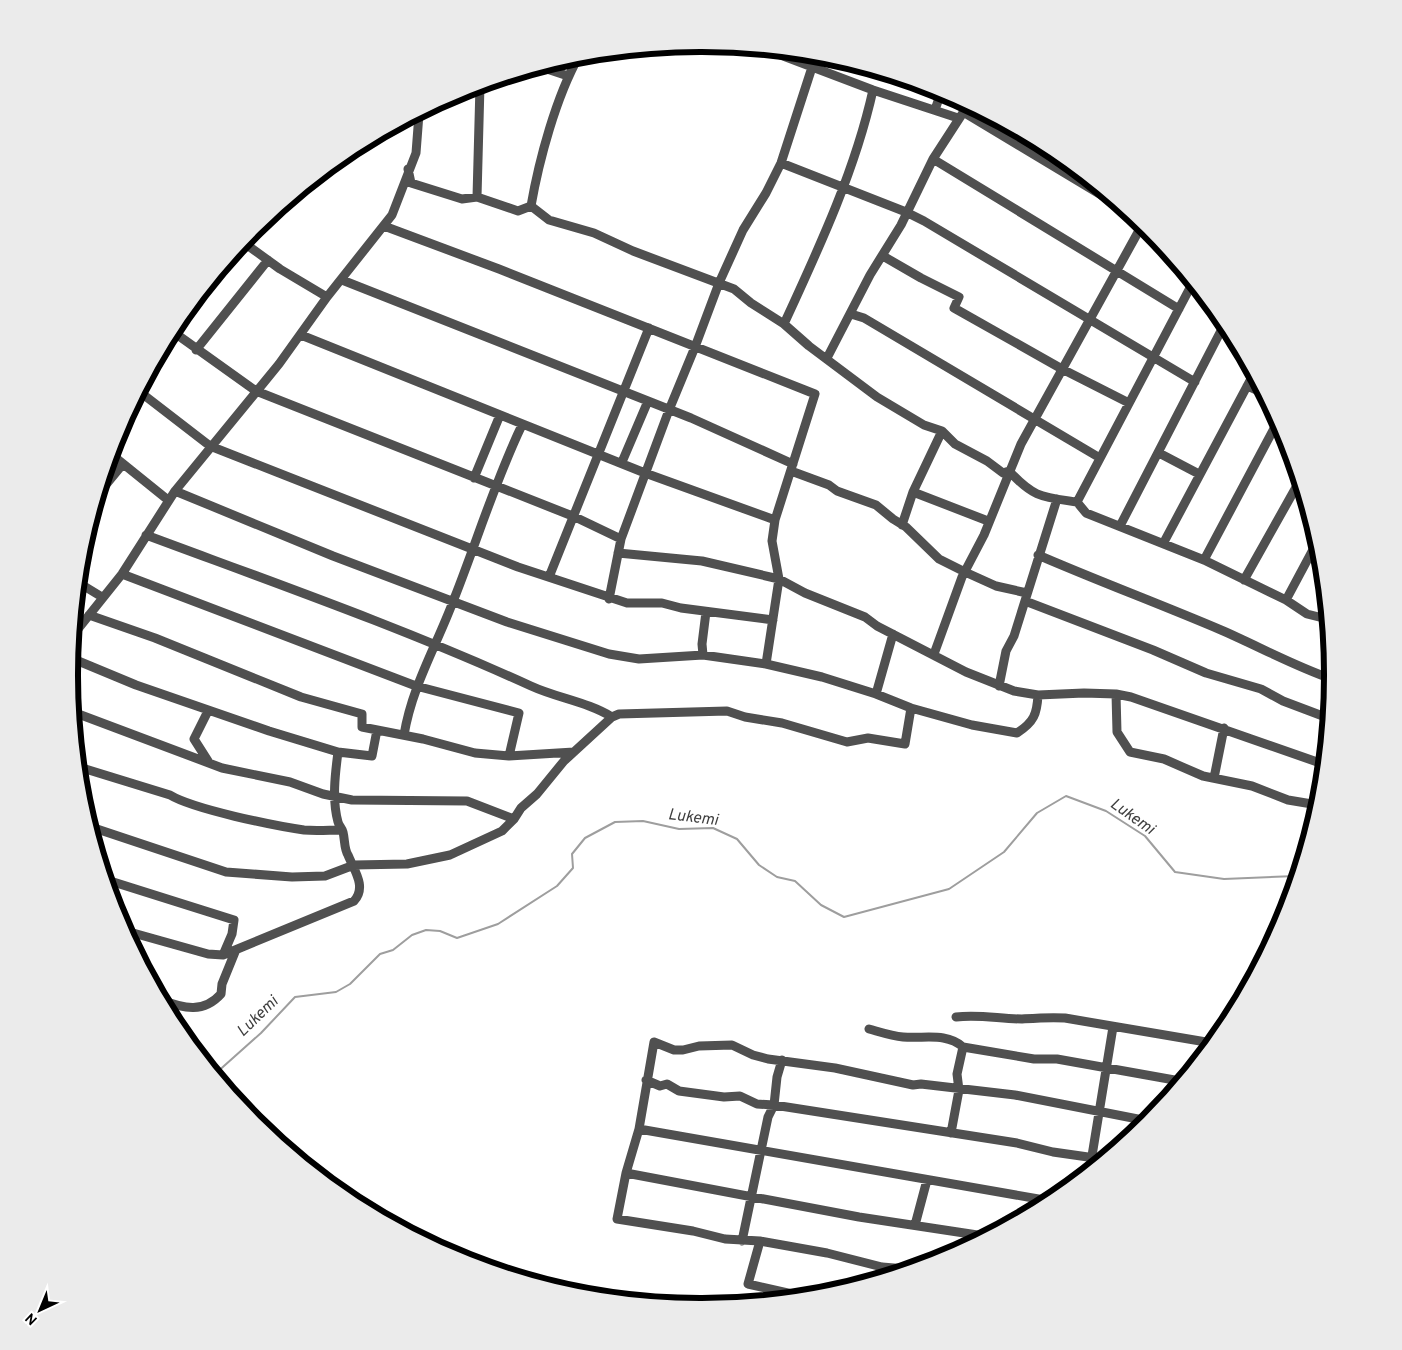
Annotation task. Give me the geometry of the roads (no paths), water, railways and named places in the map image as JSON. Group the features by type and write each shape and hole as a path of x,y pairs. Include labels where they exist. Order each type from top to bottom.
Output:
{"street":[{"path":"797,60 874,90 935,110 963,112 1082,183"},
{"path":"610,598 621,539 645,473 696,347 718,283 743,230 766,193 780,163 813,63"},
{"path":"531,206 536,178 568,76 574,66"},
{"path":"553,71 568,76"},
{"path":"784,324 813,261 842,188 864,130 874,90"},
{"path":"477,197 480,94"},
{"path":"935,110 938,100"},
{"path":"827,358 933,159 963,112"},
{"path":"81,625 122,574 168,500 301,335 327,297 384,226 398,202 408,168 416,153 418,121"},
{"path":"933,159 1179,309"},
{"path":"780,163 906,212 1195,382"},
{"path":"408,168 411,183 420,184 441,193 462,199 477,197 518,211 531,206"},
{"path":"531,206 549,220 594,233 633,251 734,289 784,324 809,346 877,397 924,425 942,431 955,444 987,461 1003,474 1009,471"},
{"path":"384,226 815,394 775,520 772,542 778,579 766,664"},
{"path":"934,654 964,572 1009,471 1034,420 1138,232"},
{"path":"250,247 327,297"},
{"path":"883,256 959,297 954,308 1062,369 1129,403"},
{"path":"196,350 268,260"},
{"path":"342,280 648,401 792,467 829,485 837,491 876,505 902,525 939,559 964,572 1206,673 1262,689 1283,701 1322,716"},
{"path":"1077,502 1189,289"},
{"path":"851,314 864,318 1100,458"},
{"path":"549,577 575,517 649,328"},
{"path":"1120,526 1160,452 1221,332"},
{"path":"301,335 622,462 645,473 775,520"},
{"path":"178,337 256,391 575,517 621,539"},
{"path":"1164,542 1249,382"},
{"path":"1247,386 1253,389"},
{"path":"145,396 210,446 473,550 610,598 642,604 662,603 706,612 773,620"},
{"path":"622,462 648,401"},
{"path":"474,478 500,415"},
{"path":"404,735 408,710 416,686 454,601 496,487 522,424"},
{"path":"1204,560 1273,430"},
{"path":"902,525 913,492 942,431"},
{"path":"1160,452 1199,474"},
{"path":"118,459 168,500"},
{"path":"111,479 123,464"},
{"path":"1009,471 1025,488 1042,496 1077,502 1086,513 1148,539 1164,542 1286,600 1307,614 1320,617"},
{"path":"1244,580 1295,490"},
{"path":"175,491 316,549 547,636 609,654 638,659 703,655 766,664 822,677 876,694 911,708 972,725 1017,734 1030,724 1037,715 1038,695"},
{"path":"913,492 988,521"},
{"path":"999,686 1006,651 1014,636 1057,499"},
{"path":"146,535 486,665 532,687 598,709 612,717"},
{"path":"1286,600 1312,552"},
{"path":"618,553 702,561 778,579 805,593 865,617 893,634 966,672 999,686 1038,695 1116,694 1224,728 1317,762"},
{"path":"1038,555 1186,615 1324,677"},
{"path":"122,574 416,686 519,713 510,756"},
{"path":"85,587 102,597"},
{"path":"703,655 702,644 706,612"},
{"path":"89,615 155,638 301,697 362,714 362,726 475,753 510,756 574,752"},
{"path":"876,694 893,634"},
{"path":"79,661 208,711 338,752 372,756 377,730"},
{"path":"1116,694 1117,732 1130,752 1164,759 1196,774 1252,786 1288,800 1310,804"},
{"path":"98,829 226,872 292,877 325,876 354,864 407,864 450,855 502,831 574,752 612,717 619,714 727,711 745,717 782,723 847,742 868,738 905,744 911,708"},
{"path":"208,711 194,739 209,763"},
{"path":"80,715 222,768 290,782 352,800 402,802 467,800 514,819"},
{"path":"1214,778 1224,728"},
{"path":"135,934 208,954 223,955 235,952 354,901 360,895 360,888 354,864 347,855 342,830 338,824 334,781 338,752"},
{"path":"86,770 170,795 180,801 248,818 304,830 342,830"},
{"path":"115,882 234,920 232,934 223,955"},
{"path":"172,1003 188,1007 204,1007 221,994 222,984 235,952"},
{"path":"956,1017 976,1015 1022,1019 1042,1016 1204,1042"},
{"path":"646,1080 660,1086 667,1084 678,1091 740,1096 757,1104 774,1105 951,1133 1092,1157 1112,1027"},
{"path":"869,1029 903,1037 955,1040 963,1047 1034,1059 1057,1059 1173,1080"},
{"path":"889,1268 827,1253 760,1241 742,1241 617,1219 626,1173 639,1129 654,1042 674,1050 715,1044 732,1045 753,1055 835,1068 913,1085 921,1084 958,1090 1015,1095 1137,1119"},
{"path":"951,1133 958,1090 957,1074 963,1047"},
{"path":"742,1241 768,1117 774,1105 777,1077 782,1060"},
{"path":"639,1129 1037,1199"},
{"path":"626,1173 750,1197 973,1234"},
{"path":"915,1224 927,1180"},
{"path":"760,1241 748,1284 780,1292"}],"waterway":[{"name":"Lukemi","path":"220,1070 261,1033 295,997 336,992 350,984 380,954 393,950 412,935 426,930 440,931 457,938 498,924 557,886 573,868 572,854 585,838 615,822 643,821 679,829 713,828 737,839 759,865 777,877 795,881 821,905 844,917 949,889 1004,852 1037,813 1066,796 1106,811 1145,836 1175,872 1224,879 1290,876"}]}
